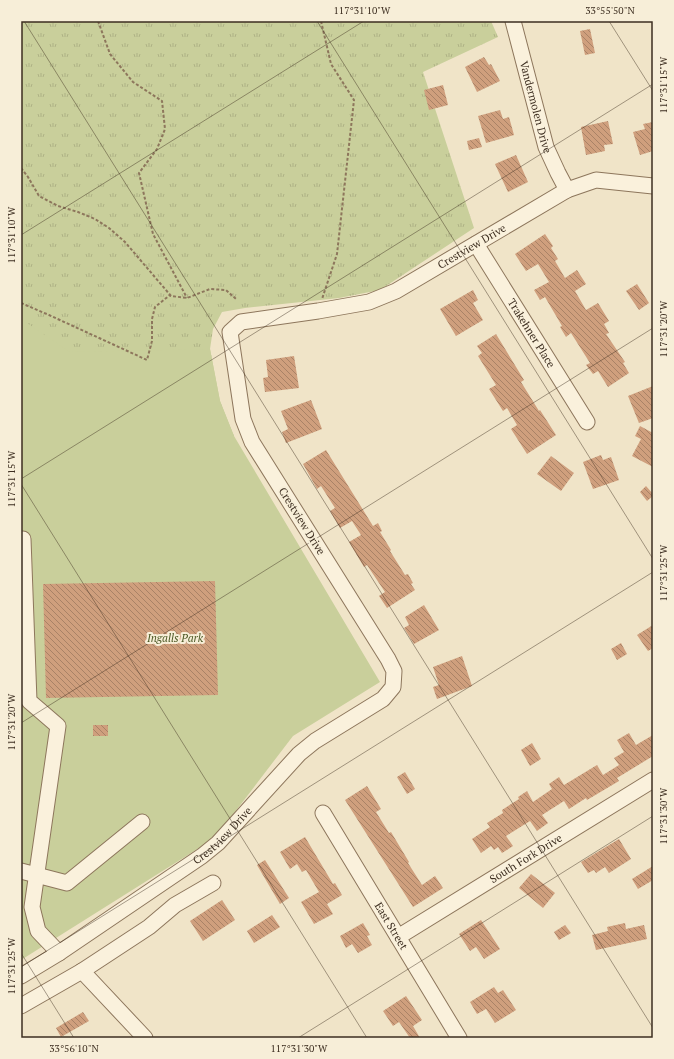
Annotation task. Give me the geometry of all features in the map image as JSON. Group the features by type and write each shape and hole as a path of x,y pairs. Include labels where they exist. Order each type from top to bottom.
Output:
{"street":[{"name":"Vandermolen Drive","path":"514,21 546,147 567,190"},
{"name":"Crestview Drive","path":"21,976 59,953 202,856 218,843 299,754 315,741 383,699 393,686 394,671 388,658 252,442 243,419 230,332 241,322 369,302 396,291 567,190 596,180 653,186"},
{"name":"Trakehner Place","path":"476,244 587,422"},
{"path":"23,539 29,701 58,726 32,907 38,931 59,953"},
{"name":"South Fork Drive","path":"398,937 653,780"},
{"name":"East Street","path":"323,813 459,1038"},
{"path":"21,872 67,883 142,822"},
{"path":"21,1006 82,970 149,927 176,906 213,883"},
{"path":"82,970 146,1038"}],"path":[{"path":"98,21 110,54 133,82 162,101 165,129 157,149 139,173 153,234 187,298"},
{"path":"318,311 336,254 354,100 331,64 321,21"},
{"path":"21,168 39,196 58,206 95,219 109,228 125,242 171,296 187,298 210,289 226,290 236,299"},
{"path":"21,303 147,360 152,341 152,319 155,307 170,295"}],"green space":[{"path":"21,21 491,21 498,37 423,72 474,228 380,290 339,298 245,308 222,312 213,329 210,349 220,401 234,436 21,441"},
{"name":"Ingalls Park","path":"21,319 70,352 210,349 220,401 234,436 380,682 293,736 215,838 21,960"}],"building":[{"path":"590,29 595,53 585,55 580,31"},
{"path":"484,57 489,65 491,64 500,81 477,92 465,67"},
{"path":"443,85 448,105 429,110 424,90"},
{"path":"500,110 503,119 509,117 514,135 486,143 478,116"},
{"path":"608,121 613,144 604,145 605,151 586,155 581,127"},
{"path":"653,122 653,151 640,155 633,132 645,129 643,124"},
{"path":"479,138 482,147 469,150 467,141"},
{"path":"516,155 528,182 508,192 495,164"},
{"path":"545,234 553,246 551,248 558,259 555,261 565,278 577,270 586,284 575,291 586,310 598,303 609,321 604,324 609,333 606,334 625,362 623,363 629,373 608,387 598,371 593,374 586,365 590,363 571,333 566,337 560,327 562,326 545,297 540,300 534,290 549,282 538,264 526,271 515,254"},
{"path":"637,284 649,303 639,310 626,291"},
{"path":"473,290 478,300 473,303 483,320 456,336 440,309"},
{"path":"496,334 524,380 521,382 556,435 527,454 511,429 517,425 507,408 503,411 489,389 496,385 478,356 482,353 477,346"},
{"path":"294,356 299,388 265,392 263,378 268,377 266,360"},
{"path":"653,386 653,418 639,423 628,396"},
{"path":"311,400 322,429 286,443 282,432 288,429 281,411"},
{"path":"640,426 653,433 653,467 632,456 641,439 635,436"},
{"path":"326,450 373,526 378,523 382,531 380,532 391,550 390,551 405,575 408,574 413,583 411,584 415,590 387,608 379,596 385,592 367,565 364,567 349,542 361,535 352,521 340,528 330,511 335,508 321,486 317,489 303,464"},
{"path":"601,455 603,460 611,457 619,480 593,489 583,462"},
{"path":"551,456 574,473 561,491 537,474"},
{"path":"646,486 653,494 653,496 647,501 640,492"},
{"path":"215,581 218,695 46,698 43,584"},
{"path":"424,605 439,630 414,644 404,628 409,625 405,617"},
{"path":"653,625 653,648 648,651 637,635"},
{"path":"621,643 627,654 617,660 611,649"},
{"path":"462,656 472,686 437,699 433,687 439,685 433,667"},
{"path":"93,725 108,725 108,736 93,736"},
{"path":"629,733 636,745 653,735 653,756 617,778 619,781 587,800 586,798 569,809 564,801 542,815 548,823 537,831 530,821 506,836 513,846 502,853 498,847 494,850 491,846 481,853 472,839 490,827 487,823 503,813 502,810 519,799 518,797 527,791 533,802 552,789 549,784 559,777 564,785 597,765 603,775 619,765 614,758 624,752 617,740"},
{"path":"532,743 541,759 530,766 521,750"},
{"path":"405,772 415,789 407,794 397,777"},
{"path":"367,786 381,809 376,812 389,833 391,832 422,885 435,876 443,888 413,907 345,800"},
{"path":"305,837 333,884 335,883 342,895 327,904 333,914 314,924 301,902 319,892 306,870 302,872 297,864 290,869 280,852"},
{"path":"619,839 631,859 609,873 605,867 596,873 594,870 588,873 581,862"},
{"path":"265,860 289,898 280,904 257,865"},
{"path":"653,866 653,880 638,889 632,879"},
{"path":"531,874 555,893 543,908 519,888"},
{"path":"222,900 235,920 203,941 190,921"},
{"path":"272,915 280,927 254,943 247,931"},
{"path":"481,920 500,949 484,959 476,947 470,951 459,934"},
{"path":"363,923 370,935 367,936 372,945 358,953 352,944 346,948 340,936"},
{"path":"625,923 626,929 644,925 647,939 596,950 592,935 608,931 607,927"},
{"path":"565,925 571,933 559,940 554,932"},
{"path":"494,987 498,993 503,990 516,1010 495,1023 486,1009 477,1014 470,1002"},
{"path":"406,996 422,1020 413,1026 420,1038 410,1038 399,1022 393,1026 383,1011"},
{"path":"83,1012 89,1021 61,1037 56,1028"}]}
